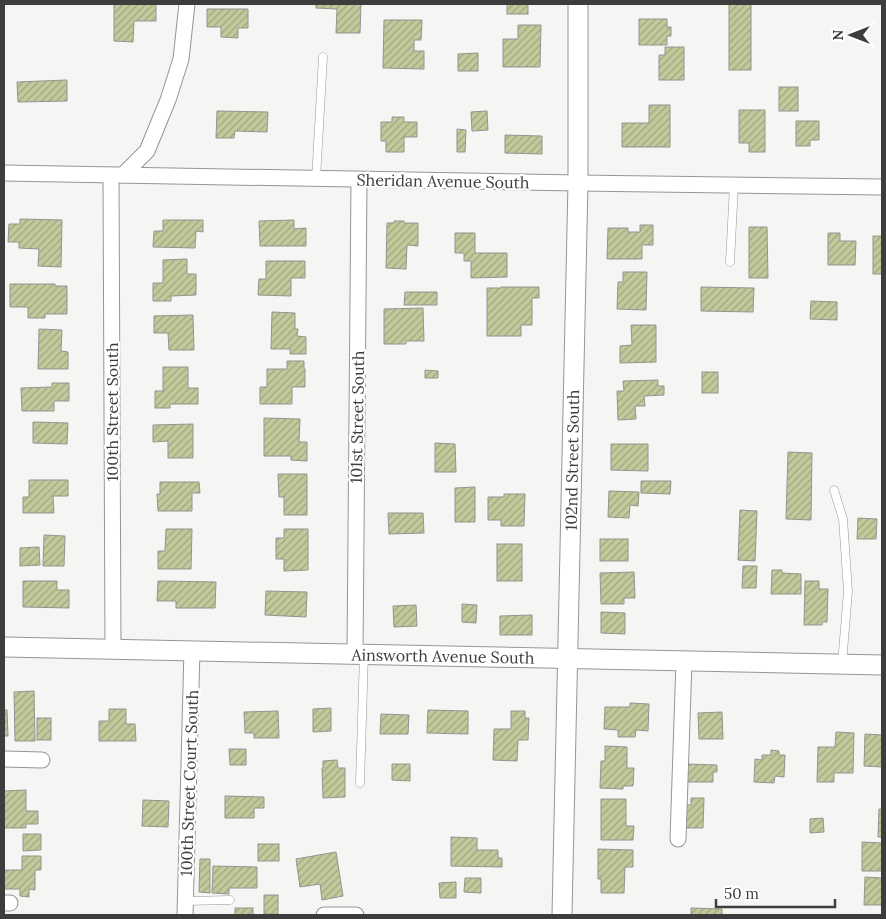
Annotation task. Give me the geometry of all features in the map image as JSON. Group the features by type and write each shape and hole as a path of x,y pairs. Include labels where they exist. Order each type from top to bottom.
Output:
{"street":[{"path":"117,175 147,151 168,100 181,59 187,4"},
{"name":"102nd Street South","path":"562,915 578,183 578,4"},
{"name":"Sheridan Avenue South","path":"4,173 359,180 882,186"},
{"name":"100th Street South","path":"113,648 117,175"},
{"name":"101st Street South","path":"359,180 360,654"},
{"name":"Ainsworth Avenue South","path":"4,646 882,665"},
{"name":"100th Street Court South","path":"185,908 192,650"},
{"path":"678,839 684,661"},
{"path":"4,760 42,760"},
{"path":"324,915 356,915"}],"lane":[{"path":"316,179 323,57"},
{"path":"730,262 734,185"},
{"path":"834,490 842,519 848,591 842,664"},
{"path":"360,654 360,783"},
{"path":"185,908 230,900"}],"building":[{"path":"114,4 156,4 156,21 134,21 133,42 114,41"},
{"path":"316,4 361,4 360,33 336,33 337,9 316,8"},
{"path":"507,4 528,4 528,14 507,14"},
{"path":"729,4 751,4 751,70 729,70"},
{"path":"207,9 248,9 248,28 238,28 238,38 221,37 221,27 207,27"},
{"path":"639,19 667,19 667,27 671,27 671,36 667,36 667,45 639,45"},
{"path":"384,20 422,20 421,40 414,40 414,51 424,51 424,69 383,68"},
{"path":"518,25 541,25 540,67 503,67 503,39 518,39"},
{"path":"665,47 684,47 684,80 659,80 659,55 665,55"},
{"path":"478,53 478,71 458,71 458,54"},
{"path":"67,80 67,101 18,102 17,82"},
{"path":"779,87 798,87 798,111 779,111"},
{"path":"649,105 670,105 670,147 622,147 622,123 649,123"},
{"path":"739,110 765,110 765,152 749,152 749,143 739,143"},
{"path":"217,111 268,112 267,132 235,131 234,138 216,138"},
{"path":"487,111 488,130 472,131 471,112"},
{"path":"392,117 404,117 404,122 417,122 417,137 404,137 404,152 386,152 386,141 381,141 381,122 392,122"},
{"path":"796,121 819,121 819,140 810,140 810,146 796,146"},
{"path":"457,129 466,130 465,152 457,152"},
{"path":"505,135 542,136 542,154 505,153"},
{"path":"20,219 62,220 61,267 38,266 39,249 19,248 19,242 8,242 9,224 20,224"},
{"path":"163,220 203,220 203,232 196,231 195,248 153,247 154,231 163,231"},
{"path":"294,220 294,229 306,228 306,246 260,246 259,221"},
{"path":"394,221 418,223 418,246 407,245 406,269 386,268 387,223 394,223"},
{"path":"640,225 653,225 653,245 642,245 642,259 607,259 608,228 628,228 628,232 640,232"},
{"path":"749,227 767,227 768,278 749,278"},
{"path":"455,233 475,233 475,253 507,253 507,277 471,278 471,261 464,261 464,253 455,253"},
{"path":"828,233 840,233 840,241 856,241 855,265 828,265"},
{"path":"873,236 882,236 882,274 873,274"},
{"path":"187,259 187,274 196,274 196,295 171,296 171,301 153,301 153,283 163,283 163,260"},
{"path":"266,261 305,261 305,278 291,278 291,296 258,295 259,279 266,279"},
{"path":"623,272 647,272 646,310 617,309 618,282 623,282"},
{"path":"10,284 55,284 55,286 67,286 67,314 45,314 45,318 28,318 28,307 10,307"},
{"path":"539,287 539,298 532,298 532,325 521,325 521,336 487,336 487,288"},
{"path":"701,287 754,288 753,312 701,311"},
{"path":"405,292 437,292 437,305 404,305"},
{"path":"811,301 837,302 837,320 810,319"},
{"path":"423,308 424,341 406,341 406,344 384,344 384,309"},
{"path":"272,312 295,313 295,329 298,329 297,336 306,337 306,354 290,354 290,349 271,349"},
{"path":"193,315 194,350 169,350 168,333 154,333 154,316"},
{"path":"631,325 656,325 656,362 620,363 620,346 632,345"},
{"path":"39,329 62,330 61,351 68,352 68,369 38,369"},
{"path":"287,361 304,361 305,387 292,387 292,404 260,404 260,387 267,387 267,369 287,369"},
{"path":"163,367 188,367 188,388 198,388 198,404 170,404 170,408 155,408 155,391 163,391"},
{"path":"425,370 438,371 438,378 425,378"},
{"path":"702,372 718,372 718,393 702,393"},
{"path":"658,380 658,386 664,386 664,395 644,396 645,406 635,406 636,419 618,420 617,391 624,391 623,381"},
{"path":"52,383 69,383 69,401 54,401 54,411 22,411 21,388 52,387"},
{"path":"264,418 300,419 299,442 307,442 307,461 291,460 291,456 264,456"},
{"path":"33,422 68,423 67,444 33,443"},
{"path":"193,424 193,458 168,458 168,441 153,442 153,425"},
{"path":"435,443 455,444 456,472 435,472"},
{"path":"611,444 648,444 648,471 611,470"},
{"path":"788,452 812,453 811,520 786,519"},
{"path":"278,474 307,474 307,515 284,515 284,497 279,497"},
{"path":"29,480 68,480 68,496 53,496 54,513 23,513 23,497 29,497"},
{"path":"641,481 671,481 670,494 641,493"},
{"path":"160,482 199,482 200,493 192,493 192,511 158,511 157,494 160,494"},
{"path":"475,487 475,522 455,522 455,488"},
{"path":"609,491 639,492 638,506 630,505 629,518 608,517"},
{"path":"504,494 525,494 524,526 501,526 501,520 488,520 488,497 504,497"},
{"path":"740,510 757,511 755,561 738,560"},
{"path":"388,513 423,513 424,533 389,534"},
{"path":"858,518 877,519 876,539 857,539"},
{"path":"166,529 192,529 191,569 158,569 158,551 165,551"},
{"path":"284,529 308,529 308,570 284,571 284,559 276,559 276,538 284,538"},
{"path":"44,535 65,536 64,566 43,566"},
{"path":"600,539 628,539 628,561 600,561"},
{"path":"497,544 522,544 522,581 497,581"},
{"path":"39,547 40,565 20,566 20,548"},
{"path":"743,566 757,566 756,588 742,588"},
{"path":"772,570 782,570 782,573 801,574 801,594 771,594"},
{"path":"634,572 635,598 624,598 624,604 601,604 600,573"},
{"path":"23,581 57,581 57,590 69,590 69,608 23,607"},
{"path":"158,581 216,582 215,608 176,608 176,601 157,601"},
{"path":"805,581 819,581 819,589 828,589 827,622 822,622 822,625 804,625"},
{"path":"266,591 307,592 306,617 265,615"},
{"path":"462,604 477,605 476,623 462,622"},
{"path":"416,605 417,626 394,627 393,606"},
{"path":"601,612 625,613 625,634 601,633"},
{"path":"532,615 532,635 500,635 500,616"},
{"path":"34,691 35,741 15,741 14,692"},
{"path":"630,703 649,704 648,731 636,730 635,737 618,737 618,730 604,729 605,707 630,707"},
{"path":"331,708 331,731 313,732 313,709"},
{"path":"109,709 126,709 126,724 135,724 136,741 99,741 99,721 109,721"},
{"path":"4,710 7,710 8,736 4,736"},
{"path":"428,710 468,711 468,734 427,733"},
{"path":"278,711 279,738 254,738 254,733 245,733 244,712"},
{"path":"511,711 525,711 525,718 529,718 528,740 518,740 517,761 493,760 494,729 511,729"},
{"path":"722,712 723,739 699,739 698,713"},
{"path":"381,714 409,715 408,734 380,734"},
{"path":"37,718 51,718 51,740 37,740"},
{"path":"836,732 854,733 853,773 834,773 834,782 817,782 818,747 835,747"},
{"path":"865,734 882,735 882,767 864,766"},
{"path":"605,746 627,747 627,768 634,768 633,786 623,786 623,789 600,788 601,761 605,761"},
{"path":"229,749 246,749 246,765 230,765"},
{"path":"771,750 779,751 779,755 785,755 784,777 775,776 774,783 754,782 755,759 762,760 762,755 771,755"},
{"path":"337,760 338,768 345,768 345,797 323,798 323,761"},
{"path":"392,764 410,764 410,781 392,780"},
{"path":"686,764 717,765 717,772 713,772 713,782 686,782"},
{"path":"26,790 26,811 38,811 38,824 26,824 26,828 4,828 4,791"},
{"path":"225,796 264,797 264,808 254,808 254,818 225,818"},
{"path":"691,798 704,798 703,828 684,828 685,805 691,805"},
{"path":"601,799 626,799 626,826 634,826 633,840 601,840"},
{"path":"143,800 169,801 168,827 142,826"},
{"path":"879,809 882,809 882,837 878,837"},
{"path":"823,818 824,832 810,833 810,819"},
{"path":"23,834 41,834 41,850 23,851"},
{"path":"451,837 477,838 477,850 498,850 498,858 502,858 502,867 451,866"},
{"path":"862,842 882,843 882,871 862,871"},
{"path":"258,844 279,844 279,861 258,861"},
{"path":"598,849 633,850 633,867 625,867 624,893 601,893 601,879 598,879"},
{"path":"336,852 343,896 322,900 320,884 300,887 296,859"},
{"path":"22,856 41,856 41,870 35,870 35,890 29,889 29,897 20,896 20,889 4,889 4,870 22,870"},
{"path":"200,859 210,859 210,893 199,892"},
{"path":"213,866 257,867 257,888 229,888 229,894 212,893"},
{"path":"865,877 882,878 882,905 864,905"},
{"path":"465,878 481,878 481,893 464,892"},
{"path":"456,882 456,898 440,898 439,883"},
{"path":"264,895 278,895 278,914 264,914"},
{"path":"235,908 253,908 253,915 235,915"},
{"path":"691,908 722,909 722,915 691,915"}]}
